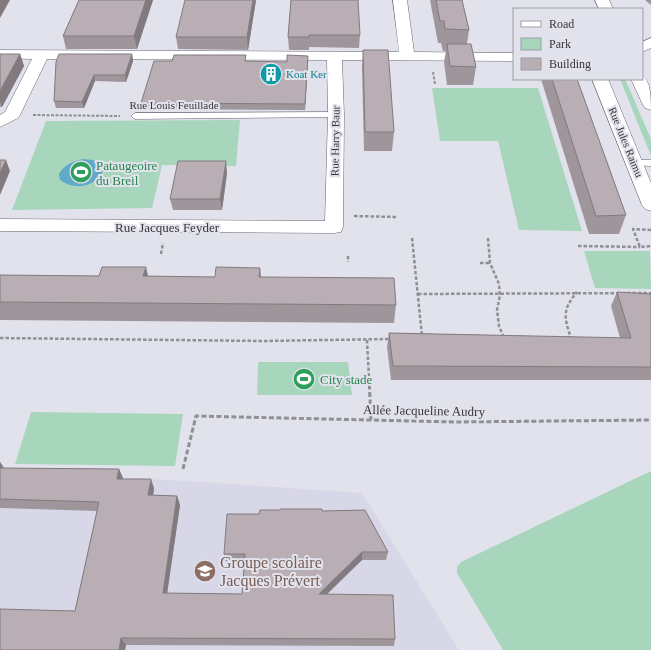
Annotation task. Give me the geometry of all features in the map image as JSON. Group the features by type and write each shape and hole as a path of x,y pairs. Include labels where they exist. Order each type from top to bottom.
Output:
{"street":[{"path":"400,0 407,55"},
{"path":"0,54 407,55 513,57"},
{"path":"6,118 41,55"},
{"name":"Rue Harry Baur","path":"334,56 341,221"},
{"name":"Rue Jules Raimu","path":"600,80 651,205"},
{"path":"639,80 651,105"},
{"name":"Rue Jacques Feyder","path":"0,225 341,221"}],"lane":[{"name":"Rue Louis Feuillade","path":"135,116 336,115"},
{"path":"634,163 651,163"}],"path":[{"path":"432,65 435,84"},
{"name":"Rue Louis Feuillade","path":"6,118 135,116"},
{"path":"341,221 396,217"},
{"path":"640,246 633,229 651,230"},
{"path":"412,238 422,337"},
{"path":"488,238 490,263 499,284 500,295 497,310 499,326 504,338"},
{"path":"578,246 651,246"},
{"path":"348,256 348,262"},
{"path":"480,263 490,263"},
{"path":"418,294 500,295 577,292 651,293"},
{"path":"563,338 571,338 564,312 567,304 577,292"},
{"path":"414,337 430,337"},
{"path":"0,338 262,341 391,339"},
{"path":"496,338 511,338"},
{"path":"367,340 371,420"},
{"name":"Allée Jacqueline Audry","path":"182,469 196,416 456,422 651,420"}],"shaded area":[{"name":"Groupe scolaire Jacques Prévert","path":"0,471 203,482 362,493 459,650 0,650"}],"green space":[{"path":"620,80 625,80 651,139 651,156"},
{"path":"432,88 538,88 582,231 519,230 498,141 440,141"},
{"path":"240,120 236,166 162,165 152,208 12,210 46,121"},
{"path":"584,251 650,251 651,289 595,288"},
{"name":"City stade","path":"258,362 348,362 352,395 257,395"},
{"path":"31,412 183,414 175,466 15,464"},
{"path":"651,471 651,650 503,650 457,573 457,567 461,562"}],"water":[{"name":"Pataugeoire du Breil","path":"83,159 93,160 101,164 103,171 95,181 84,186 78,186 60,180 59,174 66,166 72,162"}],"building":[{"path":"79,0 146,0 134,36 63,36"},
{"path":"185,0 253,0 247,37 176,37"},
{"path":"291,0 358,0 360,35 309,35 309,37 288,37"},
{"path":"436,0 462,0 469,30 445,29 444,21 440,21"},
{"path":"447,44 471,44 476,67 450,66"},
{"path":"363,50 388,50 394,132 365,132"},
{"path":"0,54 20,54 0,91"},
{"path":"59,54 132,54 125,75 94,75 82,102 54,101 56,62"},
{"path":"174,55 246,55 245,61 287,62 287,55 308,56 305,104 141,103 154,61 172,61"},
{"path":"552,80 577,80 626,215 596,216"},
{"path":"0,160 6,160 0,173"},
{"path":"178,161 226,161 220,199 170,199"},
{"path":"102,267 146,267 143,276 215,277 216,267 260,268 259,277 394,278 396,305 0,302 0,275 99,276"},
{"path":"617,292 651,294 651,367 393,366 389,333 631,338"},
{"path":"0,468 119,469 117,479 151,479 148,495 177,496 163,593 242,594 245,554 224,554 227,514 259,514 260,510 280,509 322,509 322,511 365,510 388,552 362,552 319,594 393,595 395,639 121,638 119,650 0,650 0,609 75,611 99,502 0,499"}],"place":[{"name":"Koat Ker","path":"271,74"},
{"name":"Pataugeoire du Breil","path":"81,172"},
{"name":"City stade","path":"304,379"},
{"name":"Groupe scolaire Jacques Prévert","path":"205,571"}]}
